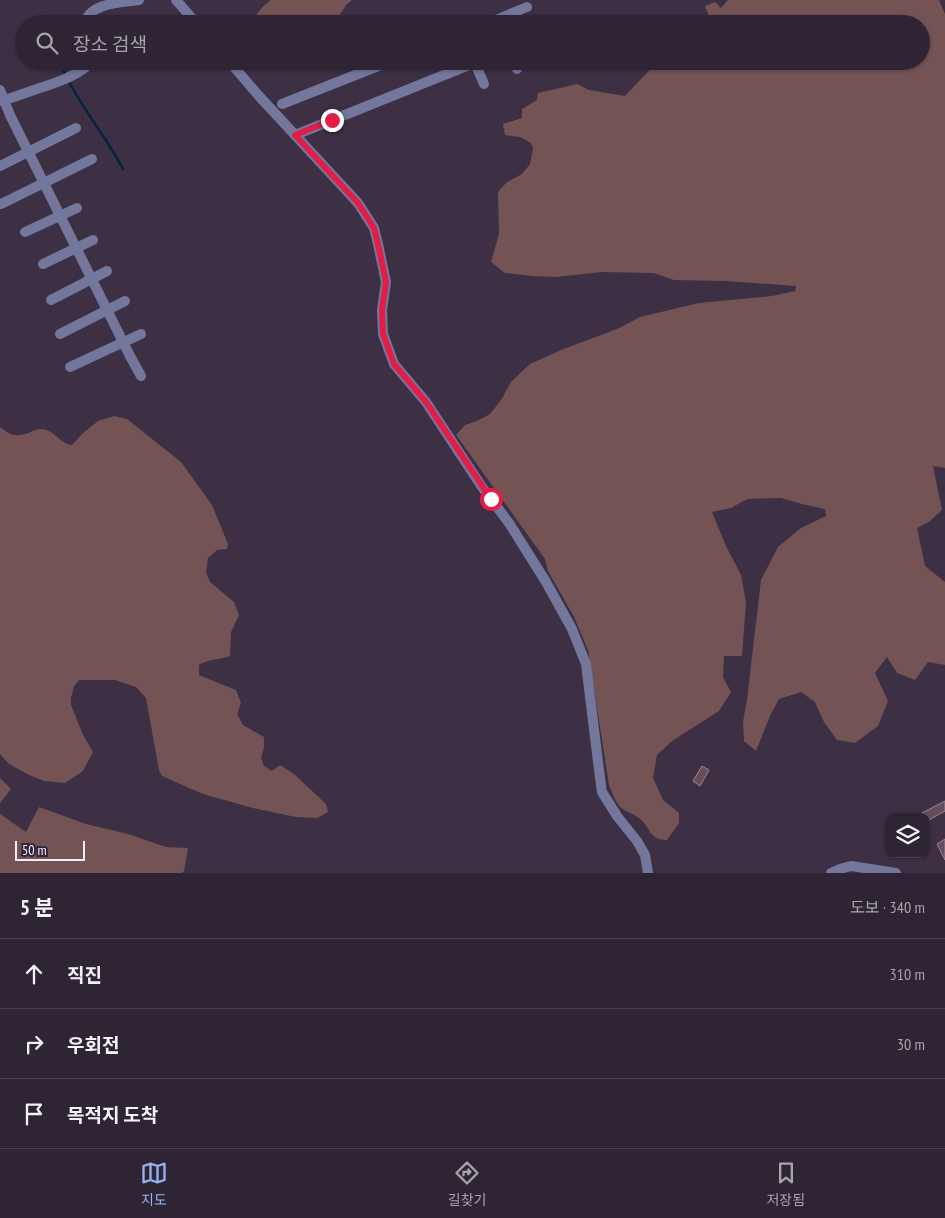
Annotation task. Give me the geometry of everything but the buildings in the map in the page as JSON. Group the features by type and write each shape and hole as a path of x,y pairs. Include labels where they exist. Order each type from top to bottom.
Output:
{"street":[{"path":"88,15 91,11 99,8 139,0"},
{"path":"176,0 189,15"},
{"path":"509,15 527,7"},
{"path":"82,70 61,81 15,97 1,97 141,376"},
{"path":"237,70 358,203 374,228 386,282 382,310 383,334 394,364 426,402 482,487 509,523 546,582 572,629 586,664 602,792 645,855 648,873"},
{"path":"282,104 367,70"},
{"path":"295,135 456,70"},
{"path":"479,70 484,84"},
{"path":"0,166 76,128"},
{"path":"1,204 92,159"},
{"path":"25,232 77,208"},
{"path":"43,264 93,240"},
{"path":"51,300 107,271"},
{"path":"60,334 125,302"},
{"path":"70,367 141,334"},
{"path":"831,873 840,868 851,866 896,873"}],"shaded area":[{"path":"271,0 352,0 340,15 256,15"},
{"path":"728,0 939,0 945,14 945,468 933,466 942,510 929,522 917,528 925,566 945,582 945,665 928,662 915,680 897,673 887,657 875,673 888,701 878,726 855,743 837,740 824,722 815,702 801,692 779,699 756,751 744,741 743,722 761,580 778,547 801,528 826,516 825,509 781,498 747,499 731,508 712,512 741,575 746,602 742,656 724,656 723,677 731,692 719,711 672,741 657,755 653,778 663,800 679,813 679,823 667,840 653,836 644,822 620,807 615,799 609,785 588,650 574,617 548,571 545,559 456,435 465,425 490,414 501,400 511,382 530,364 561,350 617,329 640,317 699,303 772,296 795,291 796,286 725,281 674,280 654,273 602,272 556,277 505,273 491,262 499,234 498,192 507,182 522,174 530,164 533,149 531,143 520,137 505,135 503,124 522,118 522,109 537,100 538,93 577,84 589,90 625,96 650,70 930,70 930,15 708,15 705,6 715,2 721,8"},
{"path":"114,416 127,419 181,462 212,505 228,544 227,549 217,550 208,558 206,572 210,582 234,602 239,615 231,632 230,656 199,665 199,675 236,690 241,703 237,714 243,725 264,737 264,748 261,758 264,766 272,771 280,765 294,774 326,804 328,812 317,818 296,817 253,808 203,794 162,776 159,770 146,698 136,687 115,680 79,680 74,686 71,705 83,735 93,752 83,771 65,783 44,781 27,774 9,764 0,754 0,427 10,434 16,435 38,429 50,431 64,442 72,445 98,421"},
{"path":"0,778 11,789 0,803"},
{"path":"39,807 86,824 128,834 166,847 188,848 184,871 182,873 0,873 0,814 26,832"}],"waterway":[{"path":"63,70 66,75"},
{"path":"68,80 123,169"}],"route":[{"path":"332,120 295,135 358,203 374,228 386,282 382,310 383,334 394,364 426,402 491,499"}]}
